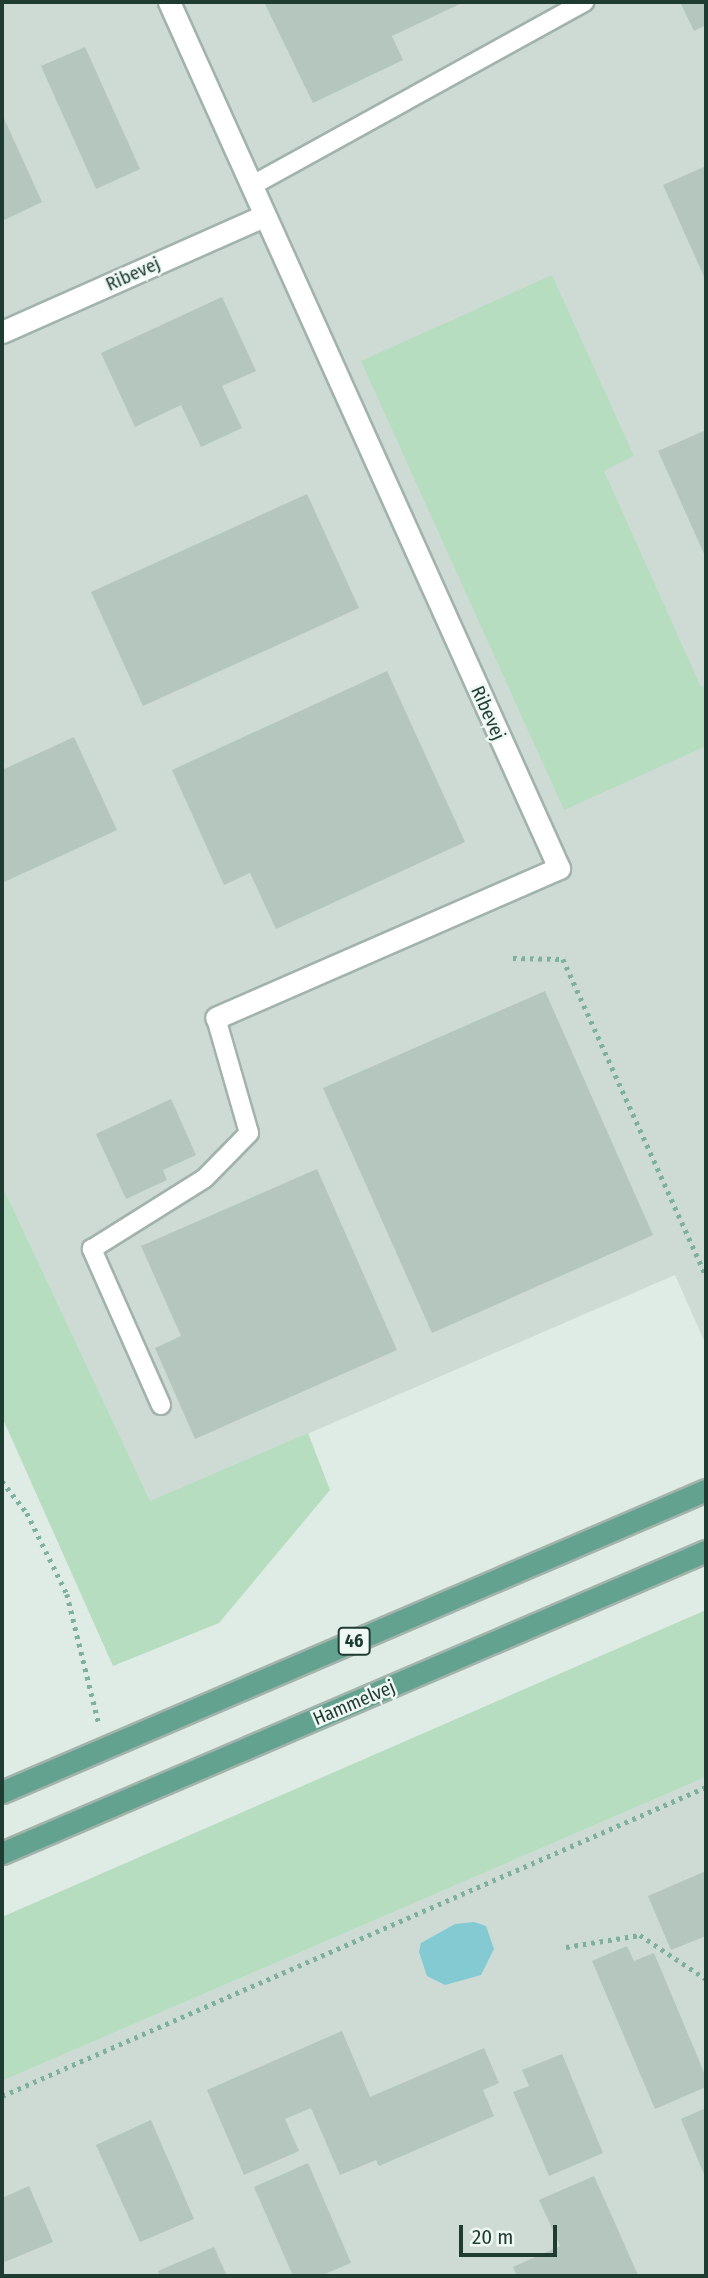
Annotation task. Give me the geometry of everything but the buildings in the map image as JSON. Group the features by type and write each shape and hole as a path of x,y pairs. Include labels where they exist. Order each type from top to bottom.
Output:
{"main road":[{"name":"46","path":"2,1792 706,1490"},
{"name":"Hammelvej","path":"2,1853 706,1551"}],"street":[{"name":"Ribevej","path":"169,2 559,868 216,1018"},
{"name":"Ribevej","path":"2,332 264,216"}],"lane":[{"path":"251,186 585,2"},
{"path":"161,1405 92,1249 205,1178 249,1133 216,1018"}],"path":[{"path":"513,958 563,959 706,1276"},
{"path":"2,1481 27,1513 67,1594 105,1748"},
{"path":"2,2096 706,1787"},
{"path":"566,1947 640,1936 706,1979"}],"shaded area":[{"path":"2,2 706,2 706,1345 675,1275 150,1502 2,1185"},
{"path":"706,1777 706,2276 2,2276 2,2081"}],"green space":[{"path":"552,275 634,456 604,471 701,687 706,685 706,746 564,810 361,361"},
{"path":"2,1185 150,1501 308,1433 330,1490 219,1623 113,1666 2,1417"},
{"path":"706,1610 706,1777 2,2081 2,1917"}],"water":[{"path":"474,1922 486,1926 494,1949 481,1975 445,1985 427,1976 419,1952 421,1943 455,1924"}]}
